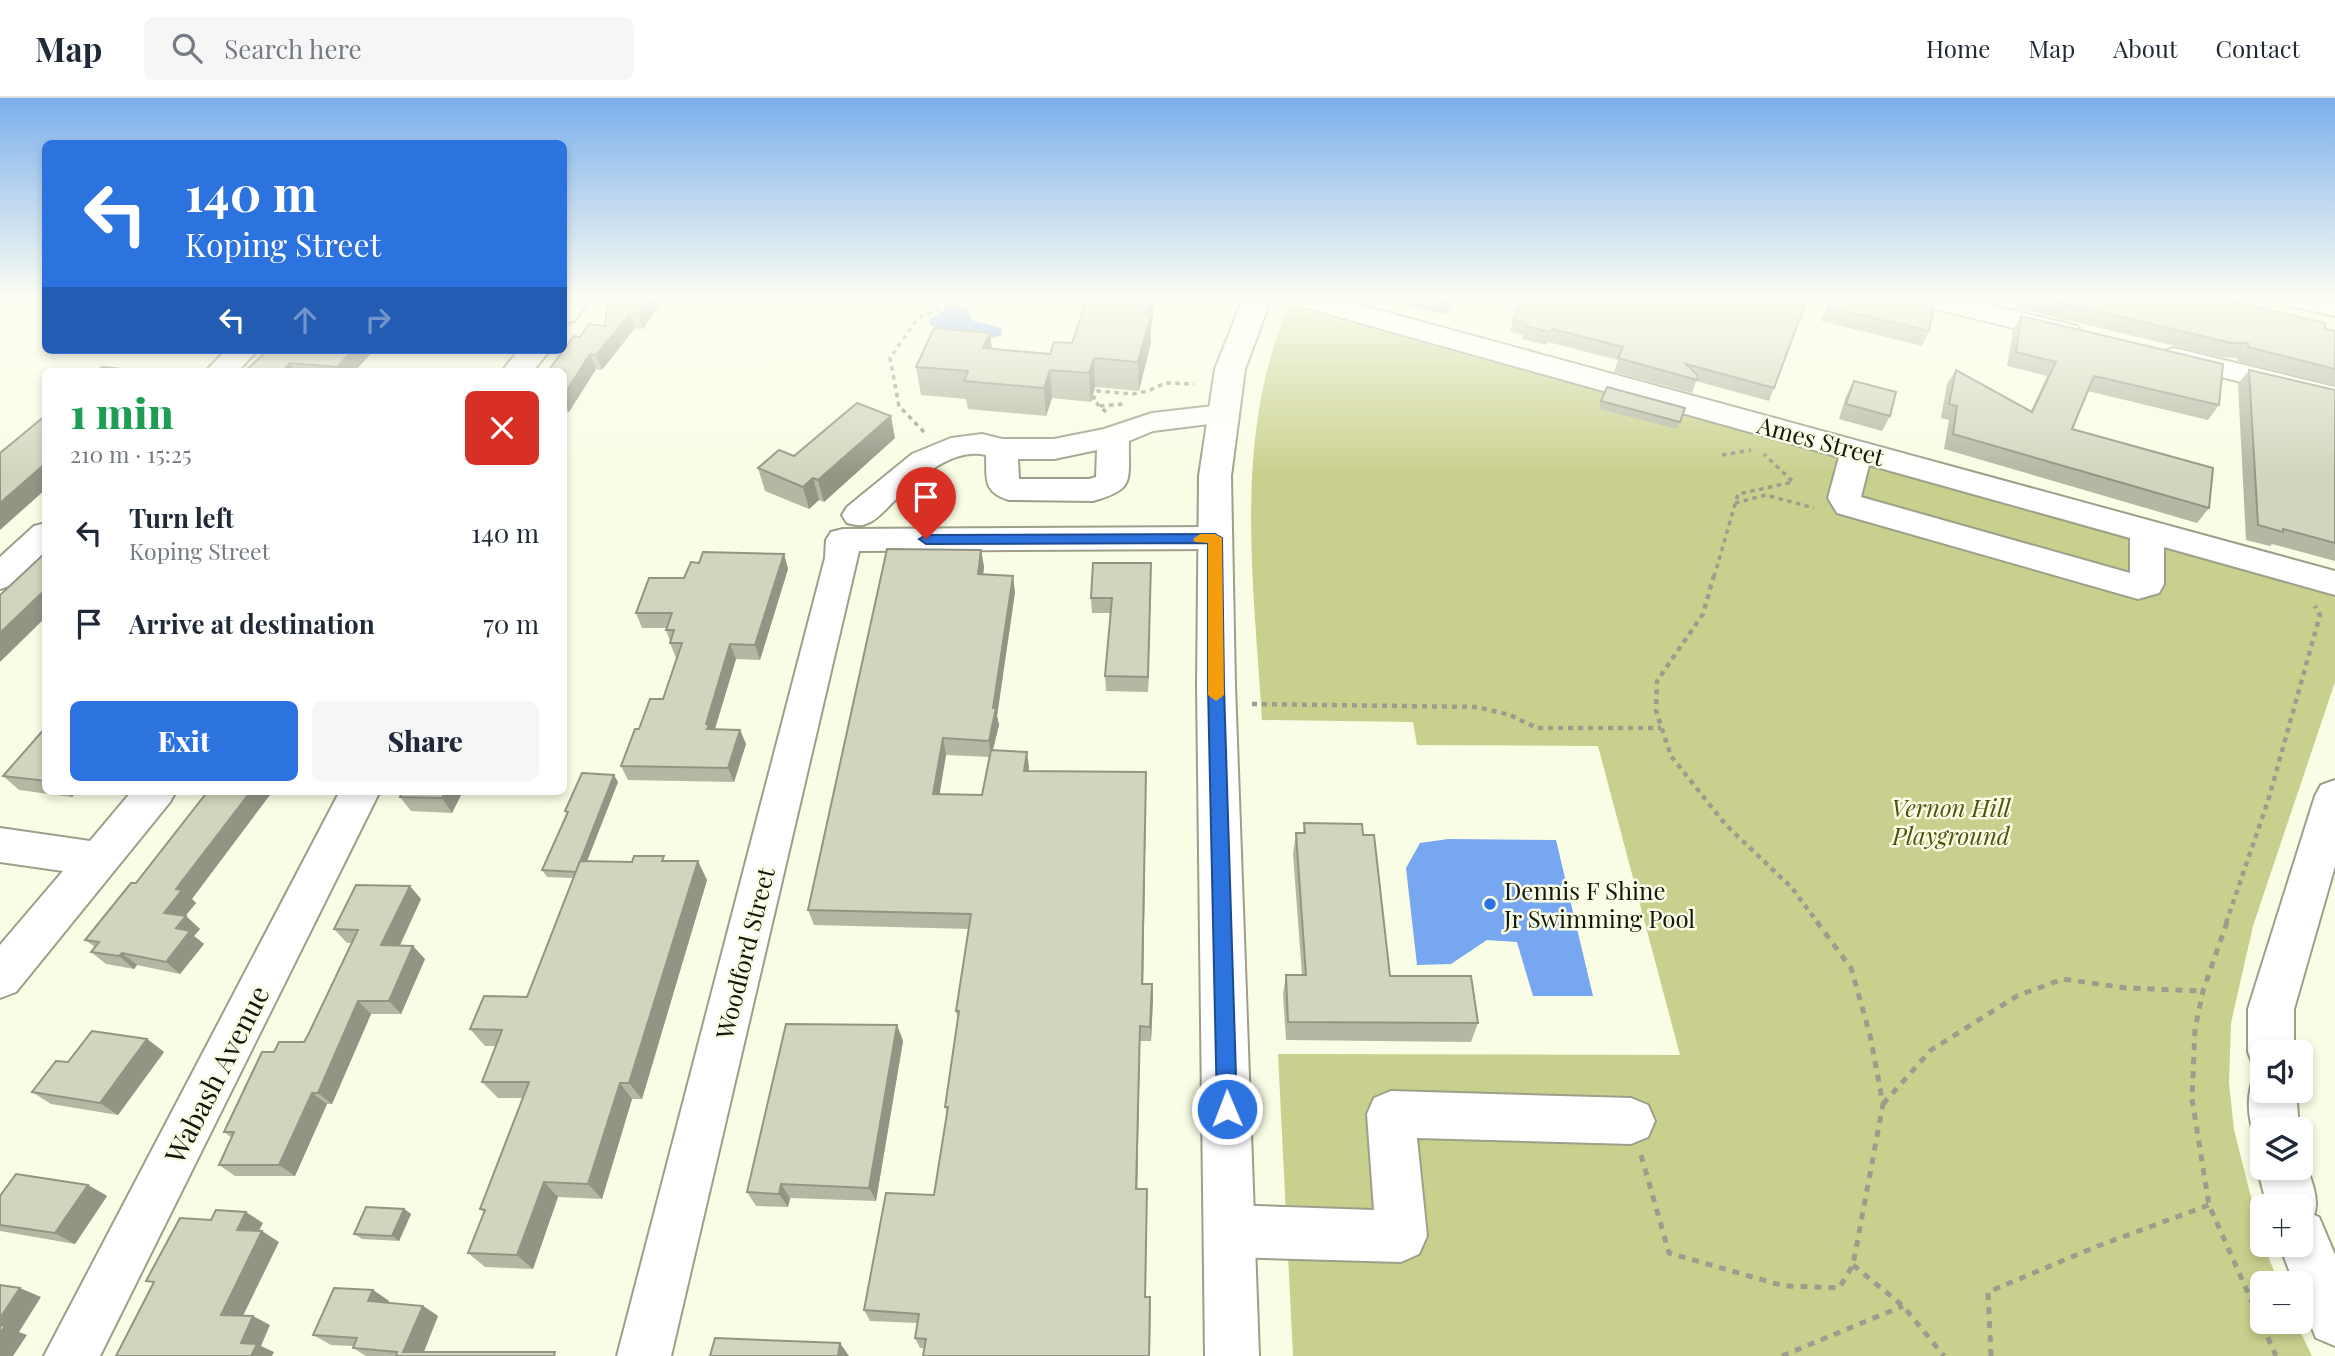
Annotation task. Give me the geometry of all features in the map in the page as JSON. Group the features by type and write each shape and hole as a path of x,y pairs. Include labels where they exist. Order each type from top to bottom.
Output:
{"street":[{"path":"1231,1356 1216,695 1215,476 1222,414 1234,358"},
{"name":"Ames Street","path":"1520,358 2147,531 2324,593"},
{"path":"2175,358 2335,396"},
{"path":"1215,538 843,540 925,459 949,449 980,444 1002,449 1054,449 1112,427 1124,430 1158,421 1222,414"},
{"path":"1002,449 1003,484 1009,489 1093,490 1112,482 1112,427"},
{"path":"1857,450 1844,498 1849,505 2138,587 2147,583 2147,531"},
{"name":"Woodford Street","path":"644,1356 850,533"},
{"path":"0,577 42,538"},
{"path":"0,978 153,795"},
{"name":"Wabash Avenue","path":"71,1356 358,795"},
{"path":"2271,1040 2271,1009 2335,796"},
{"path":"0,845 97,859"},
{"path":"1230,1231 1401,1236 1391,1114 1631,1121"},
{"path":"2310,1257 2335,1319"}],"path":[{"path":"890,358 899,406 924,432 915,441"},
{"path":"1112,427 1093,400 1097,391 1143,394 1153,392 1165,383 1194,384"},
{"path":"1631,1121 1670,1252 1686,1260 1744,1273 1784,1286 1839,1288 1853,1265 1883,1104 1870,1035 1851,968 1792,888 1725,824 1671,756 1656,711 1657,681 1703,614 1738,494 1793,482 1758,448 1721,455"},
{"path":"1735,503 1766,495 1814,508"},
{"path":"2276,1356 2209,1205 2192,1100 2195,1029 2203,991 2268,801 2313,645 2324,593"},
{"path":"1252,704 1477,707 1510,715 1537,728 1661,728"},
{"path":"1883,1104 1931,1050 2017,996 2063,979 2126,988 2203,991"},
{"path":"1991,1356 1988,1292 2098,1246 2209,1205"},
{"path":"1853,1265 1903,1306 1944,1356"},
{"path":"1782,1356 1903,1306"}],"green space":[{"name":"Vernon Hill Playground","path":"1270,358 1476,358 2335,595 2335,682 2253,926 2231,1023 2229,1083 2234,1130 2250,1194 2250,1257 2268,1257 2274,1271 2250,1271 2250,1334 2301,1334 2312,1356 1293,1356 1278,1054 1680,1055 1598,746 1417,745 1413,722 1262,720 1252,563 1253,458"}],"water":[{"name":"Dennis F Shine Jr Swimming Pool","path":"1448,839 1556,840 1593,996 1533,996 1517,942 1487,940 1451,964 1417,965 1406,868 1420,843"}],"building":[{"path":"260,358 346,358 337,367 290,363 285,368 248,368"},
{"path":"558,358 588,358 567,390 567,368 550,368"},
{"path":"920,358 1139,358 1138,362 1094,358 1089,373 1050,370 1044,388 964,381 968,371 916,367"},
{"path":"1618,358 1785,358 1774,388 1686,364 1698,376 1697,380"},
{"path":"2039,358 2197,358 2223,364 2219,405 2094,376 2072,429 2213,468 2209,508 1953,434 1957,406 1949,404 1956,370 2032,412 2056,362"},
{"path":"2290,358 2335,358 2335,369"},
{"path":"2249,370 2335,390 2335,543 2258,525"},
{"path":"1854,381 1896,392 1890,416 1846,404"},
{"path":"1607,387 1685,408 1680,422 1601,401"},
{"path":"857,403 891,416 818,480 813,478 803,487 758,468 779,450 794,456"},
{"path":"42,418 42,466 0,503 0,453"},
{"path":"887,549 981,550 978,574 1013,576 993,708 996,708 989,741 943,738 933,794 982,795 991,750 1027,752 1024,771 1146,772 1142,984 1152,984 1150,1027 1140,1026 1136,1189 1147,1189 1145,1297 1150,1297 1149,1356 923,1356 926,1339 915,1338 919,1314 864,1310 886,1193 934,1195 948,1107 945,1107 959,1011 956,1011 971,914 808,910"},
{"path":"703,552 784,554 755,645 730,644 706,724 709,725 707,729 740,730 728,768 621,766 650,699 663,699 682,643 670,643 674,630 666,630 672,613 636,613 649,578 684,578 691,562 699,563"},
{"path":"42,556 42,593 0,633 0,595"},
{"path":"1093,563 1151,563 1148,677 1105,676 1112,598 1091,598"},
{"path":"42,732 42,781 3,776"},
{"path":"582,773 614,775 576,872 542,870 568,812 565,811"},
{"path":"205,795 248,795 176,889 182,890 164,913 186,916 176,928 190,931 166,962 122,953 119,956 91,952 99,942 85,940 131,883 136,883"},
{"path":"401,795 443,795 442,798 400,797"},
{"path":"1304,823 1362,824 1363,835 1374,835 1390,976 1471,976 1478,1023 1288,1022 1286,975 1306,975 1296,833 1305,833"},
{"path":"634,856 664,856 662,861 698,861 629,1083 620,1083 588,1184 544,1182 517,1255 468,1253 485,1210 480,1209 529,1082 482,1082 502,1030 470,1029 484,996 527,997 580,861 632,862"},
{"path":"356,885 410,886 381,945 413,946 389,1001 358,1001 318,1093 312,1093 279,1165 219,1165 234,1132 224,1132 262,1052 274,1052 279,1042 304,1042 308,1035 358,930 334,929"},
{"path":"786,1024 897,1025 869,1188 781,1184 779,1194 747,1192"},
{"path":"92,1031 147,1039 100,1103 32,1092 56,1061 68,1062"},
{"path":"16,1174 88,1185 55,1233 0,1225 0,1196"},
{"path":"366,1207 404,1209 392,1236 354,1234"},
{"path":"216,1210 246,1212 237,1230 262,1231 221,1315 253,1316 241,1343 257,1344 251,1356 116,1356 154,1282 146,1281 180,1218 211,1220"},
{"path":"0,1285 20,1288 0,1318"},
{"path":"334,1288 373,1290 368,1301 423,1306 403,1352 555,1352 554,1356 396,1356 397,1352 353,1348 357,1338 313,1335"},
{"path":"715,1338 840,1343 838,1356 710,1356"}],"slow traffic":[{"path":"1200,539 1215,538 1216,695"}],"place":[{"name":"Dennis F Shine Jr Swimming Pool","path":"1490,904"}],"route":[{"path":"926,539 1215,538 1216,687 1227,1109"}]}
